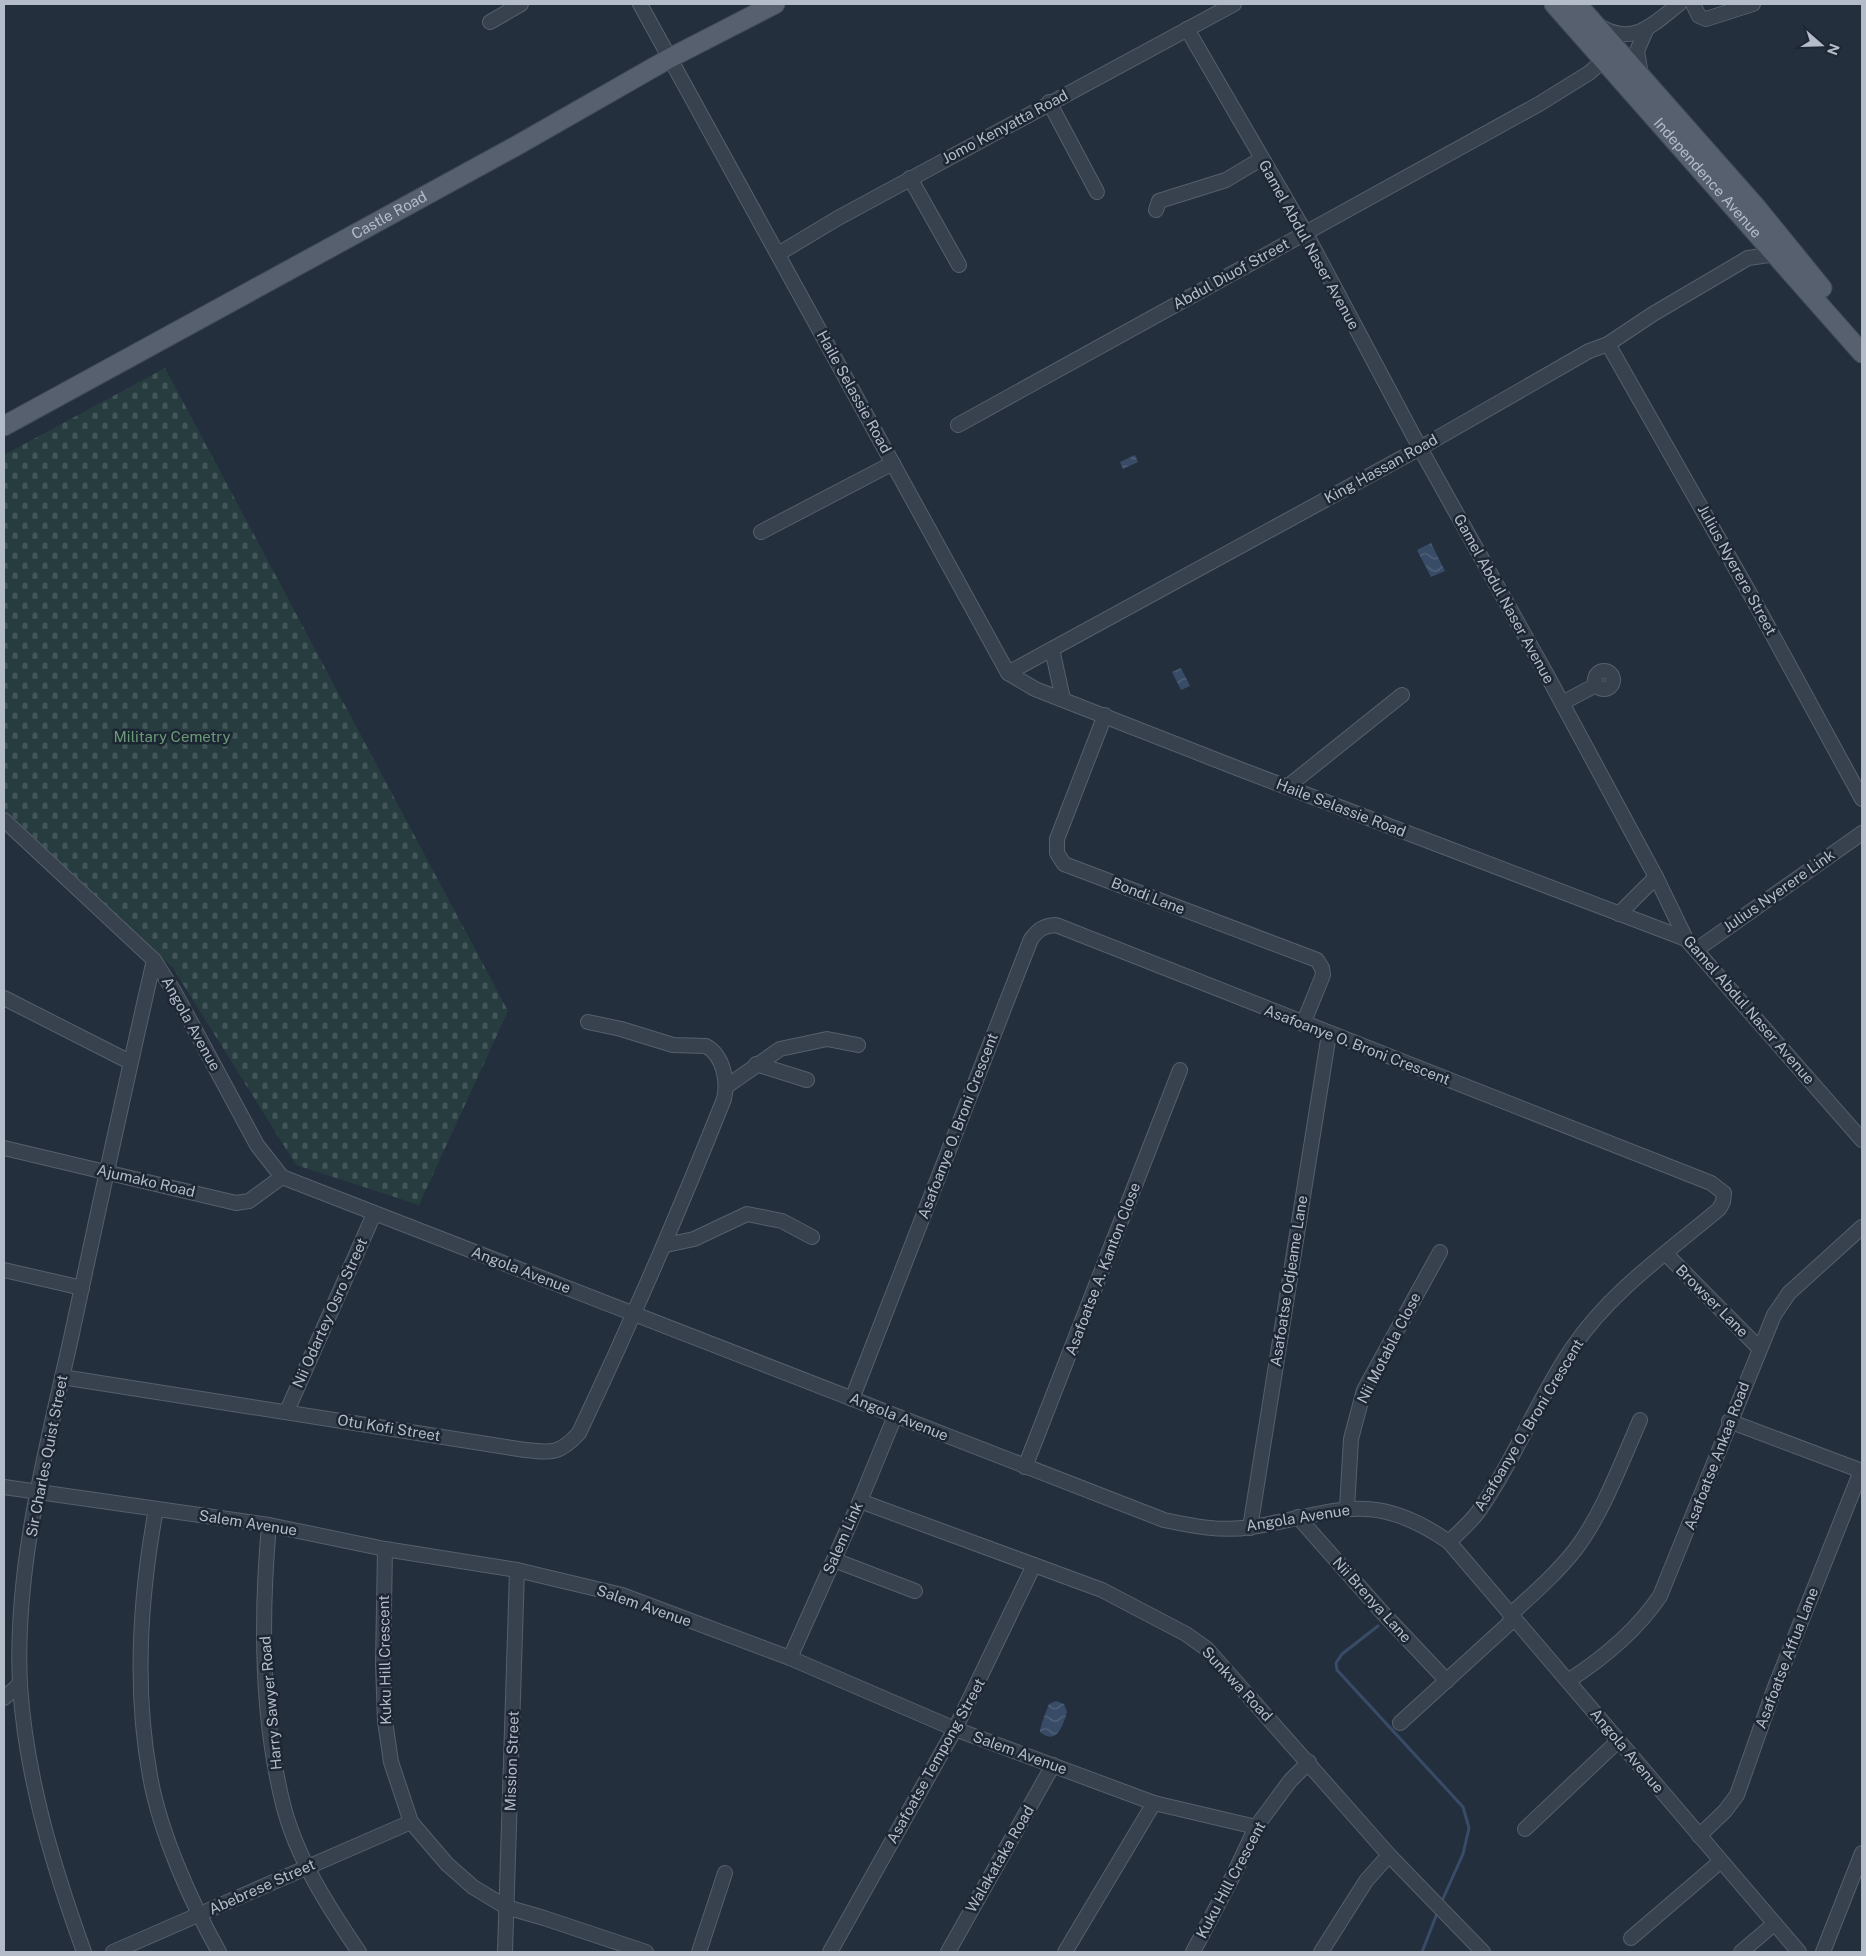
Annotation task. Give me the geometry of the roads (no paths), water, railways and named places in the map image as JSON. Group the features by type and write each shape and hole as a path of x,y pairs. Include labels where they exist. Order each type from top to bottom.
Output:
{"main road":[{"name":"Castle Road","path":"4,426 516,146 670,58 775,4"},
{"name":"Independence Avenue","path":"1554,4 1605,59 1862,353"},
{"name":"Independence Avenue","path":"1577,4 1641,75 1862,333"}],"street":[{"path":"490,22 521,4"},
{"name":"Haile Selassie Road","path":"640,4 1008,673 1035,688 1287,787 1686,939"},
{"name":"Jomo Kenyatta Road","path":"778,254 910,178 1234,4"},
{"path":"1596,24 1613,34 1632,35 1647,28 1678,4"},
{"path":"1694,4 1699,16 1706,18 1756,4"},
{"path":"1641,75 1637,51 1647,28"},
{"name":"Gamel Abdul Naser Avenue","path":"1187,29 1305,232 1420,448 1562,703 1656,877 1686,939 1862,1140"},
{"name":"Abdul Diuof Street","path":"958,425 1539,104 1589,73 1605,59"},
{"path":"1050,102 1097,192"},
{"path":"1156,210 1159,201 1226,180 1261,159"},
{"path":"910,178 958,265"},
{"path":"1748,258 1756,232"},
{"name":"King Hassan Road","path":"1008,673 1420,448 1589,351 1608,344 1652,314 1748,258 1776,254"},
{"name":"Julius Nyerere Street","path":"1608,344 1754,599 1862,799"},
{"path":"761,532 893,463"},
{"path":"1052,649 1063,699"},
{"path":"1562,703 1596,685"},
{"path":"1287,787 1402,695"},
{"name":"Bondi Lane","path":"1104,715 1057,839 1058,853 1064,864 1317,960 1322,968 1323,975 1303,1024"},
{"name":"Angola Avenue","path":"4,820 154,960 175,993 257,1145 282,1177 1164,1520 1220,1529 1250,1528 1347,1508 1373,1509 1394,1514 1427,1527 1449,1542 1799,1952"},
{"name":"Julius Nyerere Link","path":"1696,950 1862,833"},
{"path":"1619,914 1656,877"},
{"name":"Asafoanye O. Broni Crescent","path":"852,1399 1031,939 1038,930 1045,926 1056,926 1711,1183 1724,1193 1720,1209 1620,1291 1588,1326 1552,1380 1485,1501 1469,1522 1449,1542"},
{"name":"Sir Charles Quist Street","path":"84,1952 44,1830 27,1746 20,1684 22,1599 37,1491 154,960"},
{"path":"4,998 130,1062"},
{"path":"588,1022 621,1029 672,1045 706,1046 711,1049 722,1068 727,1086 780,1049 827,1039 858,1045"},
{"name":"Asafoatse Odjeame Lane","path":"1250,1528 1329,1034"},
{"path":"756,1064 806,1080"},
{"name":"Asafoatse A. Kanton Close","path":"1025,1467 1180,1070"},
{"name":"Otu Kofi Street","path":"62,1378 287,1411 550,1453 566,1447 580,1433 635,1315 666,1245 724,1099 727,1086"},
{"name":"Ajumako Road","path":"4,1148 236,1203 249,1201 282,1177"},
{"name":"Nii Odartey Osro Street","path":"287,1411 374,1214"},
{"path":"666,1245 694,1239 748,1214 782,1221 812,1237"},
{"name":"Asafoatse Ankaa Road","path":"1568,1681 1607,1652 1649,1611 1660,1596 1676,1560 1729,1421 1774,1315 1789,1293 1862,1227"},
{"name":"Nii Motabla Close","path":"1347,1508 1352,1439 1364,1390 1440,1252"},
{"name":"Browser Lane","path":"1666,1254 1759,1348"},
{"path":"4,1270 82,1288"},
{"name":"Salem Link","path":"790,1658 860,1501 894,1416"},
{"path":"1400,1723 1447,1681 1512,1617 1577,1548 1615,1477 1640,1420"},
{"path":"1729,1421 1862,1471"},
{"name":"Asafoatse Affua Lane","path":"1699,1836 1725,1811 1737,1795 1776,1687 1862,1471"},
{"name":"Salem Avenue","path":"4,1487 269,1525 385,1549 517,1570 622,1595 790,1658 955,1729 1154,1803 1256,1827"},
{"name":"Sunkwa Road","path":"860,1501 1102,1590 1186,1634 1207,1649 1309,1762 1389,1855 1483,1952"},
{"path":"156,1509 149,1548 141,1656 143,1722 150,1778 166,1832 198,1915 219,1952"},
{"name":"Nii Brenya Lane","path":"1298,1517 1380,1611 1447,1681"},
{"name":"Harry Sawyer Road","path":"269,1525 264,1629 271,1736 283,1805 307,1866 359,1952"},
{"name":"Kuku Hill Crescent","path":"385,1549 384,1721 391,1762 411,1822 447,1864 473,1887 506,1907 544,1918 613,1947 646,1952"},
{"path":"834,1560 915,1591"},
{"name":"Asafoatse Tempong Street","path":"830,1952 955,1729 1034,1565"},
{"name":"Mission Street","path":"505,1952 517,1570"},
{"path":"4,1698 20,1684"},
{"path":"1525,1829 1618,1742"},
{"name":"Kuku Hill Crescent","path":"1193,1952 1234,1874 1256,1827 1290,1781 1309,1762"},
{"name":"Walakataka Road","path":"948,1952 1053,1765"},
{"path":"1065,1952 1154,1803"},
{"name":"Abebrese Street","path":"113,1952 411,1822"},
{"path":"1823,1952 1862,1853"},
{"path":"1321,1952 1366,1881 1389,1855"},
{"path":"1631,1938 1721,1861"},
{"path":"699,1952 725,1873"},
{"path":"1741,1952 1774,1924"}],"water":[{"path":"1135,455 1138,462 1123,469 1120,462"},
{"path":"1431,543 1445,571 1431,577 1417,550"},
{"path":"1181,668 1190,686 1181,690 1172,672"},
{"path":"1056,1701 1064,1704 1067,1712 1058,1732 1051,1737 1046,1736 1040,1732 1041,1726 1049,1704"}],"waterway":[{"path":"1273,536 1331,504"},
{"path":"1378,1626 1342,1654 1336,1663 1337,1670 1463,1807 1469,1828 1463,1854 1441,1903"},
{"path":"1422,1952 1438,1911"}],"park label":[{"name":"Military Cemetry","path":"172,737"}]}
